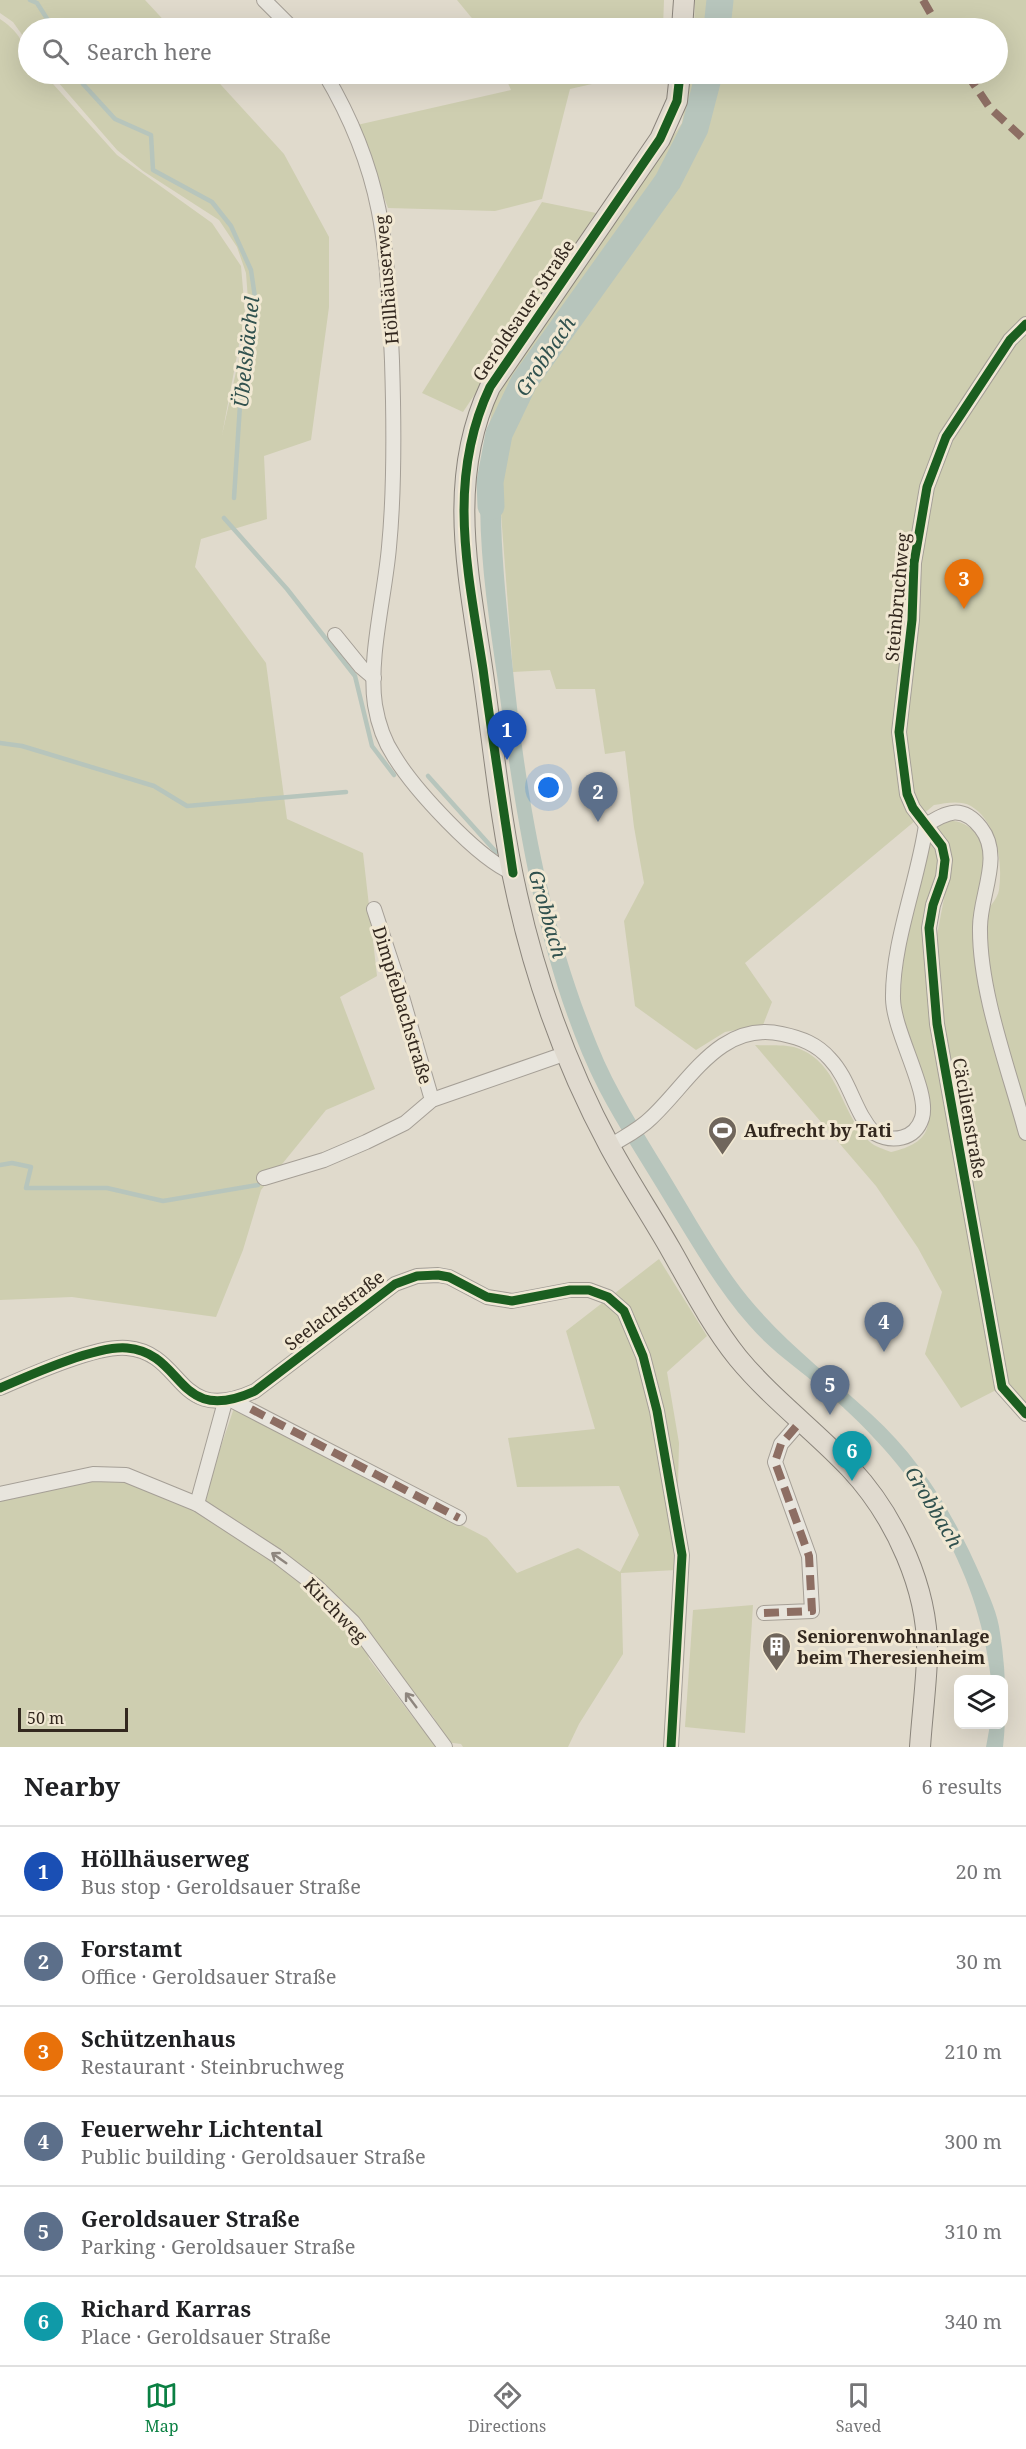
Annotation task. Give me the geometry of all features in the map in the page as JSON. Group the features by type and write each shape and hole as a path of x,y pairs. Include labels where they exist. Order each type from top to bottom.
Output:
{"main road":[{"path":"683,18 684,0"},
{"name":"Geroldsauer Straße","path":"679,84 677,101 660,139 490,387 472,430 465,476 465,548 513,873 531,951 567,1053 617,1141 716,1328 754,1377 849,1468 874,1499 897,1538 914,1577 928,1655 920,1747"}],"street":[{"path":"264,0 281,18"},
{"name":"Höllhäuserweg","path":"331,84 352,123 372,177 388,263 394,412 392,515 374,678 378,719 387,744 401,767 487,858 513,873"},
{"name":"Steinbruchweg","path":"926,825 907,794 899,732 912,620 914,563 927,487 946,437 1010,340 1026,324"},
{"path":"335,635 361,668 374,678"},
{"path":"617,1141 642,1127 702,1061 718,1048 742,1036 763,1032 798,1037 815,1045 829,1058 874,1133 895,1140 908,1136 918,1127 923,1115 922,1100 895,1019 893,999 895,973 926,825 947,812 963,813 981,828 989,845 990,864 980,926 984,978 1026,1133"},
{"name":"Cäcilienstraße","path":"926,825 942,846 945,860 944,877 933,905 929,928 938,1033 1002,1387 1026,1414"},
{"name":"Dimpfelbachstraße","path":"374,909 432,1100"},
{"name":"Dimpfelbachstraße","path":"264,1178 324,1160 366,1142 405,1123 432,1100 567,1053"},
{"name":"Seelachstraße","path":"229,1402 255,1391 395,1284 417,1275 448,1277 487,1297 502,1301 579,1289 599,1292 617,1303 634,1332 643,1356 668,1465 682,1555 672,1747"},
{"path":"0,1388 87,1355 127,1348 150,1356 194,1395 204,1399 229,1402 459,1518"},
{"path":"197,1504 229,1402"},
{"path":"764,1612 812,1611 809,1556 776,1462 781,1444 801,1421"},
{"name":"Kirchweg","path":"0,1494 93,1474 126,1475 197,1504 277,1556 316,1586 353,1622 445,1747"}],"green space":[{"path":"0,0 145,0 162,18 18,18 18,29 13,22 0,13"},
{"path":"457,0 664,0 663,18 472,18"},
{"path":"695,0 1026,0 1026,1414 1002,1387 961,1408 925,1354 942,1292 918,1248 876,1186 755,1045 792,1047 811,1055 831,1077 860,1131 874,1145 891,1152 907,1147 922,1138 927,1128 929,1113 927,1098 907,1034 901,1003 903,962 911,921 930,840 939,857 939,875 926,912 935,945 951,862 937,826 950,821 964,824 974,832 984,854 984,882 979,921 996,897 1000,879 999,855 987,822 980,813 967,804 953,802 934,805 745,963 772,1002 763,1025 725,1032 696,1050 635,1006 624,921 644,883 634,827 625,751 605,754 595,689 556,689 550,670 513,672 500,500 501,469 481,472 494,399 682,123 688,84 1008,84 1008,18 694,18"},
{"path":"0,19 18,35 18,84 53,84 117,155 212,223 241,266 245,313 222,435 249,313 246,273 237,247 219,220 143,171 117,150 60,84 220,84 284,154 329,237 329,307 311,440 264,456 267,519 201,539 195,567 266,663 287,819 363,853 377,976 340,997 375,1089 326,1110 261,1190 243,1250 216,1317 72,1297 0,1300"},
{"path":"508,84 592,84 570,89 542,199 495,211 388,208 357,125 511,90"},
{"path":"542,202 596,213 463,412 422,393"},
{"path":"659,1259 707,1336 667,1372 679,1443 676,1570 621,1573 623,1654 579,1724 568,1747 463,1747 461,1744 445,1742 434,1718 359,1624 369,1659 415,1720 432,1734 439,1747 0,1747 0,1494 126,1475 202,1502 234,1408 487,1538 517,1573 578,1548 620,1572 639,1535 619,1486 517,1487 508,1438 595,1429 566,1331"},
{"path":"753,1605 745,1733 685,1727 693,1610"}],"water":[{"path":"502,469 501,517 505,589 517,710 531,808 564,951 597,1044 629,1108 707,1239 734,1279 781,1333 889,1432 906,1450 936,1490 972,1556 990,1599 997,1619 1005,1675 990,1675 984,1636 972,1595 937,1520 914,1486 858,1422 767,1343 726,1296 694,1249 615,1118 578,1044 560,995 545,943 532,890 513,784 484,577 481,472"},
{"path":"989,1729 1004,1729 1003,1747 986,1747"}],"waterway":[{"name":"Übelsbächel","path":"30,0 37,3 47,18"},
{"name":"Grobbach","path":"718,18 720,0"},
{"name":"Übelsbächel","path":"83,84 115,119 151,135 153,170 212,202 231,226 251,270 256,304 240,405 234,498"},
{"name":"Grobbach","path":"491,506 490,482 499,434 524,382 668,181 695,128 706,84"},
{"name":"Übelsbächel","path":"224,518 287,589 355,676 372,746 394,775"},
{"path":"0,743 22,746 154,786 187,806 346,792"},
{"name":"Übelsbächel","path":"428,776 496,852"},
{"path":"0,1165 12,1163 31,1167 26,1188 107,1188 163,1201 258,1185"}],"marked path":[{"path":"923,0 933,18"},
{"path":"974,84 990,108 1026,141"},
{"path":"251,1409 459,1518"},
{"path":"764,1613 812,1611 809,1556 775,1462 781,1444 801,1421"}],"cycle path":[{"path":"513,873 467,562 464,492 468,457 476,422 490,387 660,139 677,101 679,84"},
{"path":"1026,324 1010,340 946,437 927,487 914,563 912,620 899,732 907,794 913,808 942,846 945,860 943,877 933,905 929,928 937,1024 1002,1387 1026,1414"},
{"path":"0,1388 82,1356 114,1348 127,1348 146,1353 161,1362 195,1395 210,1400 229,1400 255,1391 395,1284 417,1276 449,1277 487,1297 512,1301 570,1290 589,1290 608,1297 624,1311 643,1356 657,1411 682,1555 671,1747"}],"place":[{"name":"Schützenhaus","path":"964,609"},
{"name":"Höllhäuserweg","path":"507,760"},
{"name":"Forstamt","path":"598,822"},
{"name":"Aufrecht by Tati","path":"723,1156"},
{"name":"Feuerwehr Lichtental","path":"884,1352"},
{"name":"Geroldsauer Straße","path":"830,1415"},
{"name":"Richard Karras","path":"852,1481"},
{"name":"Seniorenwohnanlage beim Theresienheim","path":"776,1672"}]}
